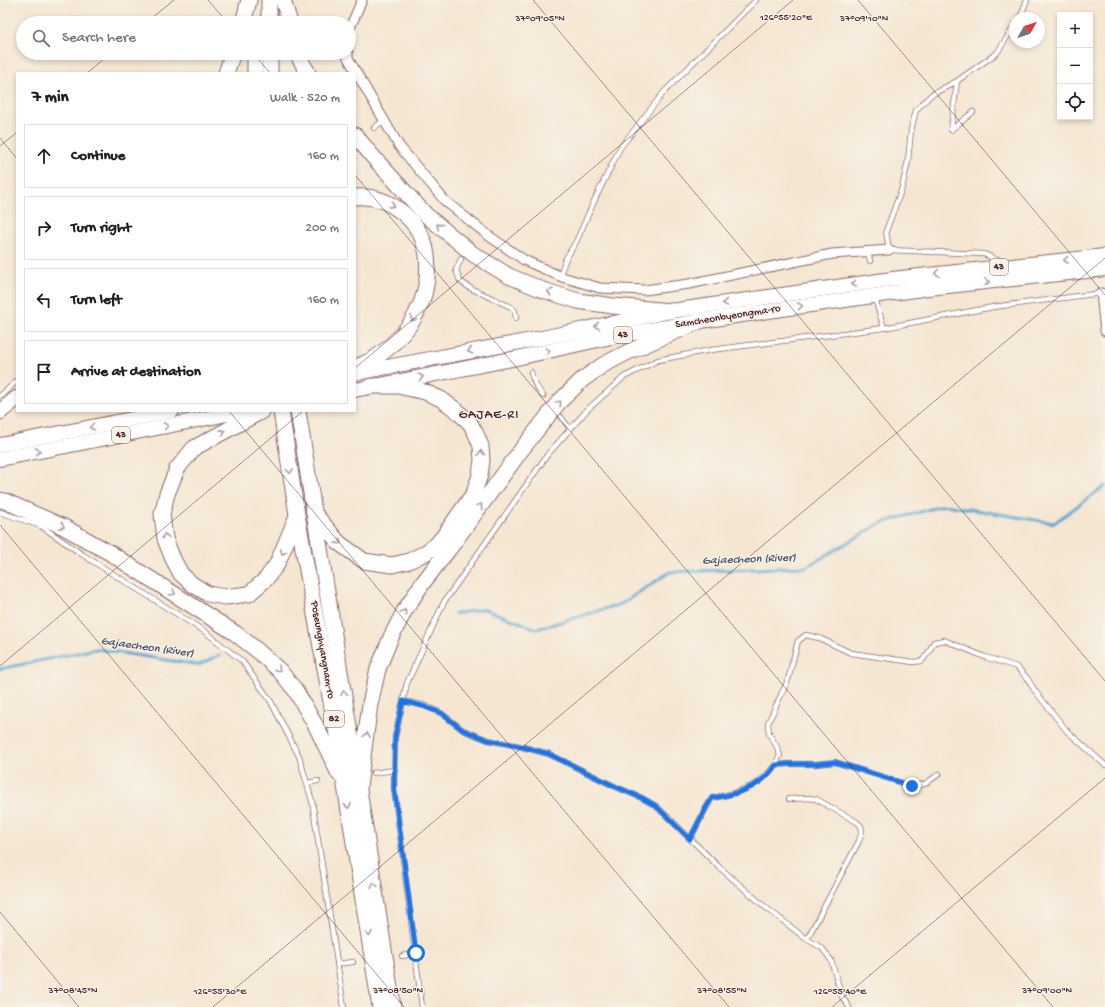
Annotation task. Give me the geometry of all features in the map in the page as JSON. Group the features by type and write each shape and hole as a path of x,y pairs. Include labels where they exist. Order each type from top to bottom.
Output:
{"highway":[{"path":"245,16 249,0"},
{"path":"254,16 255,0"},
{"path":"269,0 269,16"},
{"path":"283,0 288,16"},
{"path":"226,72 231,60"},
{"path":"255,60 255,72"},
{"path":"270,60 270,72"},
{"path":"301,60 307,72"},
{"path":"356,136 426,216 473,254 509,276 543,290 578,301 613,306 671,311"},
{"path":"356,196 365,196 384,201 398,208 410,220 421,236 427,253 428,272 422,302 416,316 392,344 372,359 356,367"},
{"path":"352,787 378,669 391,637 405,610 422,584 526,444 559,402 583,379 603,365 628,352 700,321"},
{"path":"314,512 339,543 364,561 392,565 409,561 425,553 434,546 443,537 474,493 480,475 482,460 481,446 470,423 441,399 425,392 398,386 372,386"},
{"path":"0,412 16,399"},
{"path":"260,412 194,448 177,469 167,494 162,514 165,539 181,574 192,584 208,594 225,597 249,594 266,580 278,564 297,515"},
{"name":"Poseunghyangnam-ro","path":"281,412 297,515 337,736 352,787 393,1007"},
{"name":"Poseunghyangnam-ro","path":"298,412 314,512 352,787 380,1007"},
{"path":"0,500 64,526 104,549 235,633 258,651 280,670 296,691 352,787"}],"main road":[{"name":"Samcheonbyeongma-ro","path":"356,373 671,311 892,279 1105,256"},
{"name":"Samcheonbyeongma-ro","path":"356,390 517,358 611,337 700,321 929,288 1105,269"},
{"name":"43","path":"0,444 167,412"},
{"name":"43","path":"0,459 238,412"}],"street":[{"path":"355,16 362,0"},
{"path":"349,60 399,146 445,201 474,228 524,260 562,277 600,288 644,290 689,284 832,254 890,250"},
{"path":"1103,293 1105,331"}],"lane":[{"path":"562,277 562,270 565,260 576,242 620,148 664,92 756,0"},
{"path":"1022,12 1027,0"},
{"path":"1009,34 996,53 957,81 931,95 916,110 911,130 908,161 902,188 886,231 890,250 984,254 1011,266"},
{"path":"957,81 951,130 973,112"},
{"path":"374,128 384,120"},
{"path":"868,252 870,261"},
{"path":"461,259 456,270 460,281 470,288 511,307 516,318"},
{"path":"422,1007 394,788 395,737 407,684 444,602 548,454 588,409 624,377 658,360 711,350 884,328 993,307 1103,293"},
{"path":"876,302 884,328"},
{"path":"531,372 533,381 543,396"},
{"path":"0,396 16,382"},
{"path":"560,417 570,429"},
{"path":"0,512 41,526 83,555 204,630 242,661 270,700 299,756 312,801 344,1007"},
{"path":"690,839 712,798 729,795 747,789 763,779 776,765 780,755 769,734 768,723 788,680 798,641 806,634 819,638 851,653 913,662 922,661 934,642 944,640 985,657 1017,667 1067,731 1105,765"},
{"path":"403,701 423,706 441,713 463,730 488,740 549,754 656,806 718,866 764,906 807,939 822,948 831,960 842,997 849,1007"},
{"path":"776,765 835,762 912,786 925,784 939,774"},
{"path":"373,773 395,770"},
{"path":"307,783 318,781"},
{"path":"789,800 816,798 857,822 861,826 862,831 859,841 807,939"},
{"path":"402,956 416,953"},
{"path":"337,964 353,962"}],"waterway":[{"name":"Gajaecheon (River)","path":"455,614 484,609 537,629 621,604 670,572 806,567 881,523 945,505 1054,523 1105,486"},
{"name":"Gajaecheon (River)","path":"0,669 96,649 199,665 220,655"}],"district":[{"name":"GAJAE-RI","path":"489,415"}],"route":[{"path":"416,953 394,788 395,737 403,701 423,706 441,713 463,730 488,740 549,754 642,798 656,806 690,839 712,798 729,795 747,789 763,779 776,765 835,762 912,786"}]}
